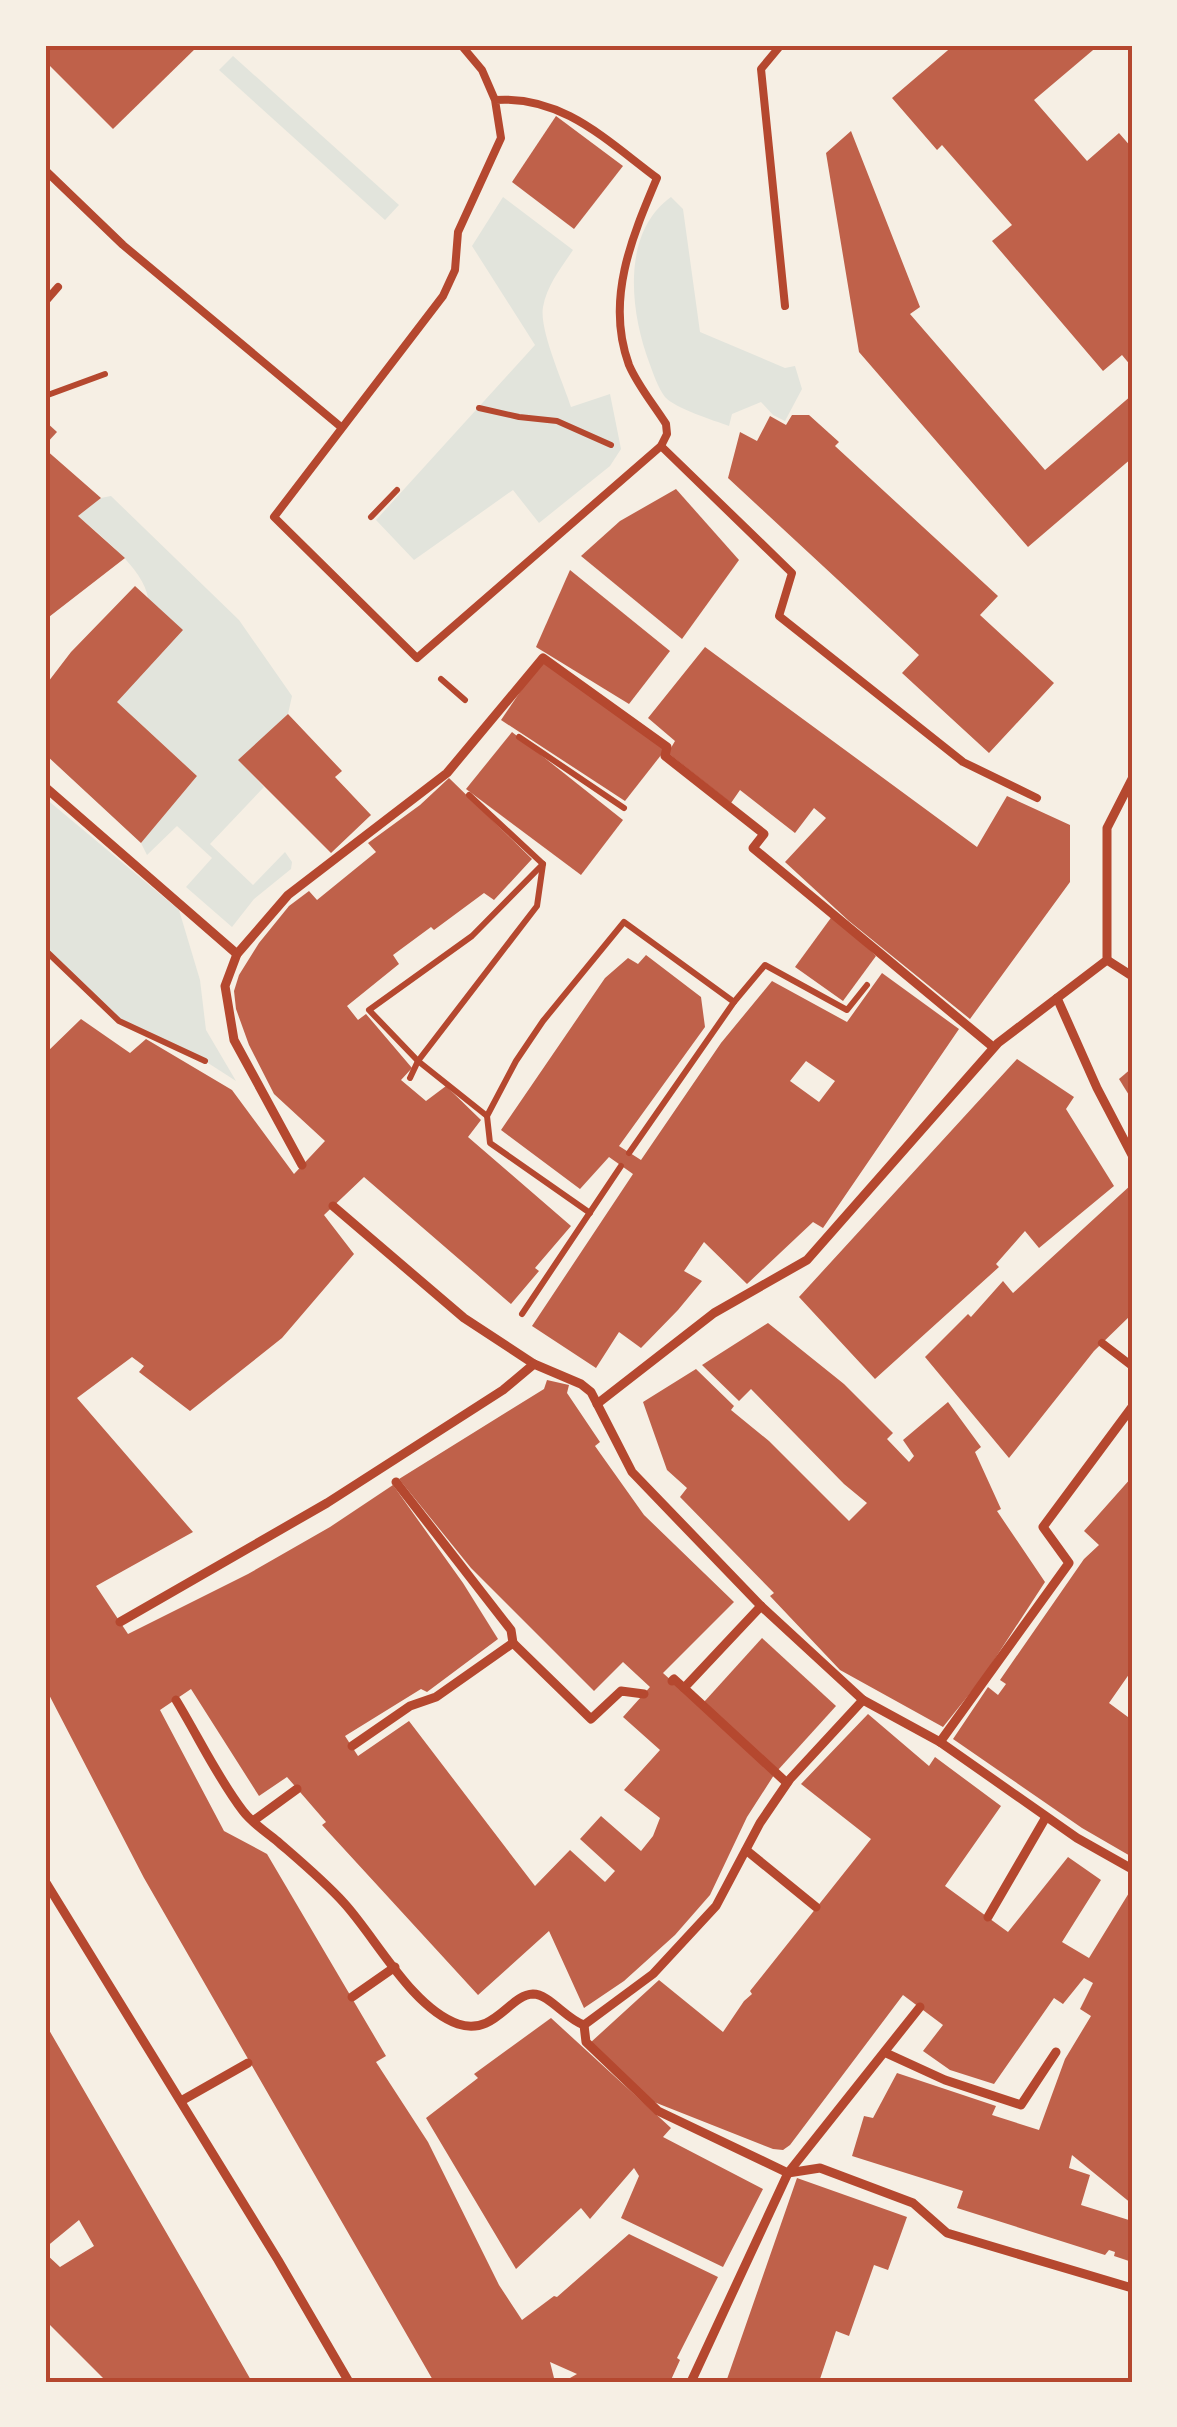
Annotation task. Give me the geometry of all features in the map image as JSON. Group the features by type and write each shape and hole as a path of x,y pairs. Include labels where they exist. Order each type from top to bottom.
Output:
{"street":[{"path":"302,1166 234,1040 225,986 237,954 288,894 447,773 543,658 667,748 665,756 764,834 753,848 996,1045"},
{"path":"1108,960 1108,828 1132,779"},
{"path":"45,787 237,954"},
{"path":"1108,960 1132,976"},
{"path":"597,1404 714,1314 807,1260 996,1045 1108,960"},
{"path":"1057,998 1132,1156"},
{"path":"333,1206 464,1318 534,1364 582,1384 597,1404 632,1472 761,1606 863,1700 940,1742 1046,1817 1132,1869"},
{"path":"135,1630 124,1620 328,1503 504,1390 534,1364"},
{"path":"940,1742 1070,1563 1043,1527 1132,1406"},
{"path":"396,1482 511,1630 513,1642 591,1718 622,1690 644,1694"},
{"path":"684,1688 761,1606"},
{"path":"352,1746 410,1706 436,1697 513,1642"},
{"path":"672,1682 674,1679 789,1781"},
{"path":"176,1700 244,1812 343,1901 418,1995 453,2022 466,2026 482,2024 534,1994 545,1998 568,2020 584,2025"},
{"path":"584,2025 653,1974 716,1906 760,1824 789,1781 863,1700"},
{"path":"253,1821 297,1789"},
{"path":"988,1917 1046,1817"},
{"path":"746,1850 816,1907"},
{"path":"45,1882 349,2382"},
{"path":"352,1997 395,1967"},
{"path":"691,2382 788,2173 920,2008"},
{"path":"584,2025 586,2042 658,2111 788,2173 820,2168 913,2203 947,2233 1132,2288"},
{"path":"886,2053 945,2080 1020,2105 1056,2052"},
{"path":"181,2101 248,2063"}],"lane":[{"path":"461,45 482,70 495,100 501,138 458,232 455,270 443,296 274,517 417,658 661,446 667,434 666,424 630,364 622,336 620,301 630,248 657,178 576,118 549,104 522,98 495,100"},
{"path":"781,45 761,69 786,306"},
{"path":"45,170 124,245 342,427"},
{"path":"45,302 58,287"},
{"path":"661,446 792,573 779,616 963,762 1037,798"},
{"path":"1102,1343 1132,1366"}],"path":[{"path":"45,396 106,374"},
{"path":"479,408 556,421 620,449"},
{"path":"371,517 397,490"},
{"path":"417,658 492,720 624,808"},
{"path":"447,773 543,864"},
{"path":"410,1078 418,1061 537,906 543,864"},
{"path":"487,1116 418,1061 370,1010 472,936 543,864"},
{"path":"590,1214 490,1143 487,1116 516,1061 624,922 734,1002"},
{"path":"45,950 119,1021 206,1062"},
{"path":"629,1153 764,965 847,1010 887,960"},
{"path":"521,1313 621,1166"}],"shaded area":[{"path":"233,56 399,205 385,220 219,70"},
{"path":"503,197 573,250 548,291 543,307 545,329 571,407 610,394 621,449 610,466 539,523 513,490 414,560 376,520 535,345 472,246"},
{"path":"671,197 683,209 700,332 785,368 795,366 802,389 785,421 761,402 732,414 729,426 677,406 660,389 637,320 634,274 644,231 655,212"},
{"path":"111,496 239,620 292,696 288,714 239,760 264,787 210,844 253,885 285,852 292,862 291,869 254,899 232,927 186,887 212,858 177,826 147,855 141,843 197,776 117,702 141,632 148,598 130,564 78,516 101,498"},
{"path":"45,798 179,910 200,980 206,1030 236,1081 191,1052 119,1021 45,950"}],"building":[{"path":"45,45 199,45 113,129 45,61"},
{"path":"954,45 1099,45 1034,100 1087,161 1119,133 1132,148 1132,367 1122,355 1103,371 992,241 1012,225 942,145 937,150 892,98"},
{"path":"556,116 623,166 574,229 512,182"},
{"path":"851,131 920,307 910,314 1045,470 1132,395 1132,458 1028,547 859,352 826,153"},
{"path":"792,415 809,415 839,442 835,446 998,596 980,615 1054,683 989,753 902,673 919,655 728,478 740,432 757,441 770,416 786,425"},
{"path":"45,421 57,432 45,445"},
{"path":"45,449 101,498 78,516 125,558 45,620"},
{"path":"676,489 739,560 682,639 581,556 620,521"},
{"path":"570,570 670,651 629,704 536,647"},
{"path":"135,586 183,630 117,702 197,776 141,843 45,754 45,686 71,652"},
{"path":"705,647 977,847 1007,796 1070,825 1070,882 970,1019 849,921 785,862 826,818 814,808 795,833 740,790 731,803 668,753 675,741 648,718"},
{"path":"543,658 665,750 625,801 501,720"},
{"path":"288,714 342,771 335,777 371,815 331,853 238,760"},
{"path":"512,732 623,820 581,875 466,789"},
{"path":"449,778 532,859 494,900 484,893 393,955 399,964 347,1006 358,1020 366,1014 412,1068 401,1080 426,1101 446,1086 481,1120 468,1137 571,1226 511,1304 364,1177 324,1215 354,1254 282,1338 190,1411 139,1372 144,1366 132,1357 77,1398 193,1532 96,1586 128,1634 248,1574 393,1485 498,1639 427,1692 421,1689 345,1736 358,1756 409,1721 535,1886 570,1850 605,1882 615,1871 580,1839 601,1816 641,1851 653,1836 660,1818 624,1790 660,1750 623,1717 650,1687 623,1662 594,1691 471,1568 399,1479 544,1389 547,1380 569,1385 567,1393 600,1442 595,1446 644,1515 734,1602 663,1673 774,1775 747,1817 710,1895 675,1935 624,1981 584,2008 549,1931 478,1995 322,1825 326,1822 287,1777 259,1796 191,1689 160,1710 224,1831 267,1854 386,2056 376,2062 428,2142 499,2285 522,2320 557,2297 629,2234 718,2277 677,2358 680,2360 670,2382 563,2382 577,2374 550,2362 555,2382 434,2382 144,1878 45,1687 45,1054 81,1019 130,1053 146,1039 232,1090 294,1174 325,1141 274,1094 236,1009 234,991 239,975 289,906 309,891 317,900 376,852 368,843"},
{"path":"833,915 876,956 843,1001 795,967"},
{"path":"646,955 701,997 705,1027 619,1146 641,1160 721,1043 772,981 847,1022 882,973 959,1029 823,1228 813,1222 747,1284 704,1242 684,1271 702,1281 678,1310 641,1348 619,1332 596,1368 532,1326 633,1174 609,1157 580,1189 501,1130 605,978 628,958 638,964","holes":["806,1061 835,1081 819,1102 790,1081"]},
{"path":"1017,1059 1074,1097 1066,1109 1114,1186 1039,1248 1025,1231 996,1264 999,1267 875,1379 799,1297"},
{"path":"1132,1068 1132,1100 1119,1079"},
{"path":"1132,1184 1132,1314 1094,1351 1009,1458 925,1357 968,1314 971,1317 1003,1281 1013,1293"},
{"path":"768,1323 844,1384 893,1433 887,1439 909,1462 914,1456 903,1440 948,1402 981,1447 975,1452 1001,1509 997,1511 1045,1582 983,1677 943,1727 840,1670 770,1596 774,1593 680,1497 687,1488 667,1470 643,1402 696,1369 734,1406 731,1410 769,1441 849,1521 867,1503 751,1389 739,1401 702,1365"},
{"path":"1132,1477 1132,1670 1109,1703 1132,1720 1132,1857 1082,1828 953,1739 988,1687 998,1695 1006,1684 1000,1680 1084,1559 1099,1545 1084,1531"},
{"path":"762,1638 836,1706 778,1770 704,1702"},
{"path":"868,1714 929,1766 935,1757 1001,1806 945,1886 1008,1932 1068,1857 1101,1880 1062,1942 1089,1958 1132,1888 1132,2204 1072,2155 1069,2168 1090,2175 1081,2205 1132,2221 1132,2262 1114,2256 1115,2252 1109,2250 1105,2255 957,2208 963,2191 852,2156 864,2116 873,2118 897,2073 996,2106 992,2115 1039,2130 1065,2059 1091,2016 1080,2009 1093,1983 1084,1978 1063,2004 1054,1998 994,2084 950,2070 923,2051 943,2025 903,1995 783,2150 654,2102 590,2043 659,1980 723,2032 752,1994 750,1991 871,1839 801,1784"},
{"path":"551,2018 671,2128 663,2137 763,2189 723,2267 621,2218 639,2176 634,2168 590,2219 581,2208 516,2269 426,2118 478,2078 474,2074"},
{"path":"45,2023 252,2382 107,2382 45,2320 45,2253 60,2267 94,2246 79,2220 45,2248"},
{"path":"797,2178 907,2217 888,2270 874,2265 849,2336 836,2331 819,2382 726,2382"}]}
